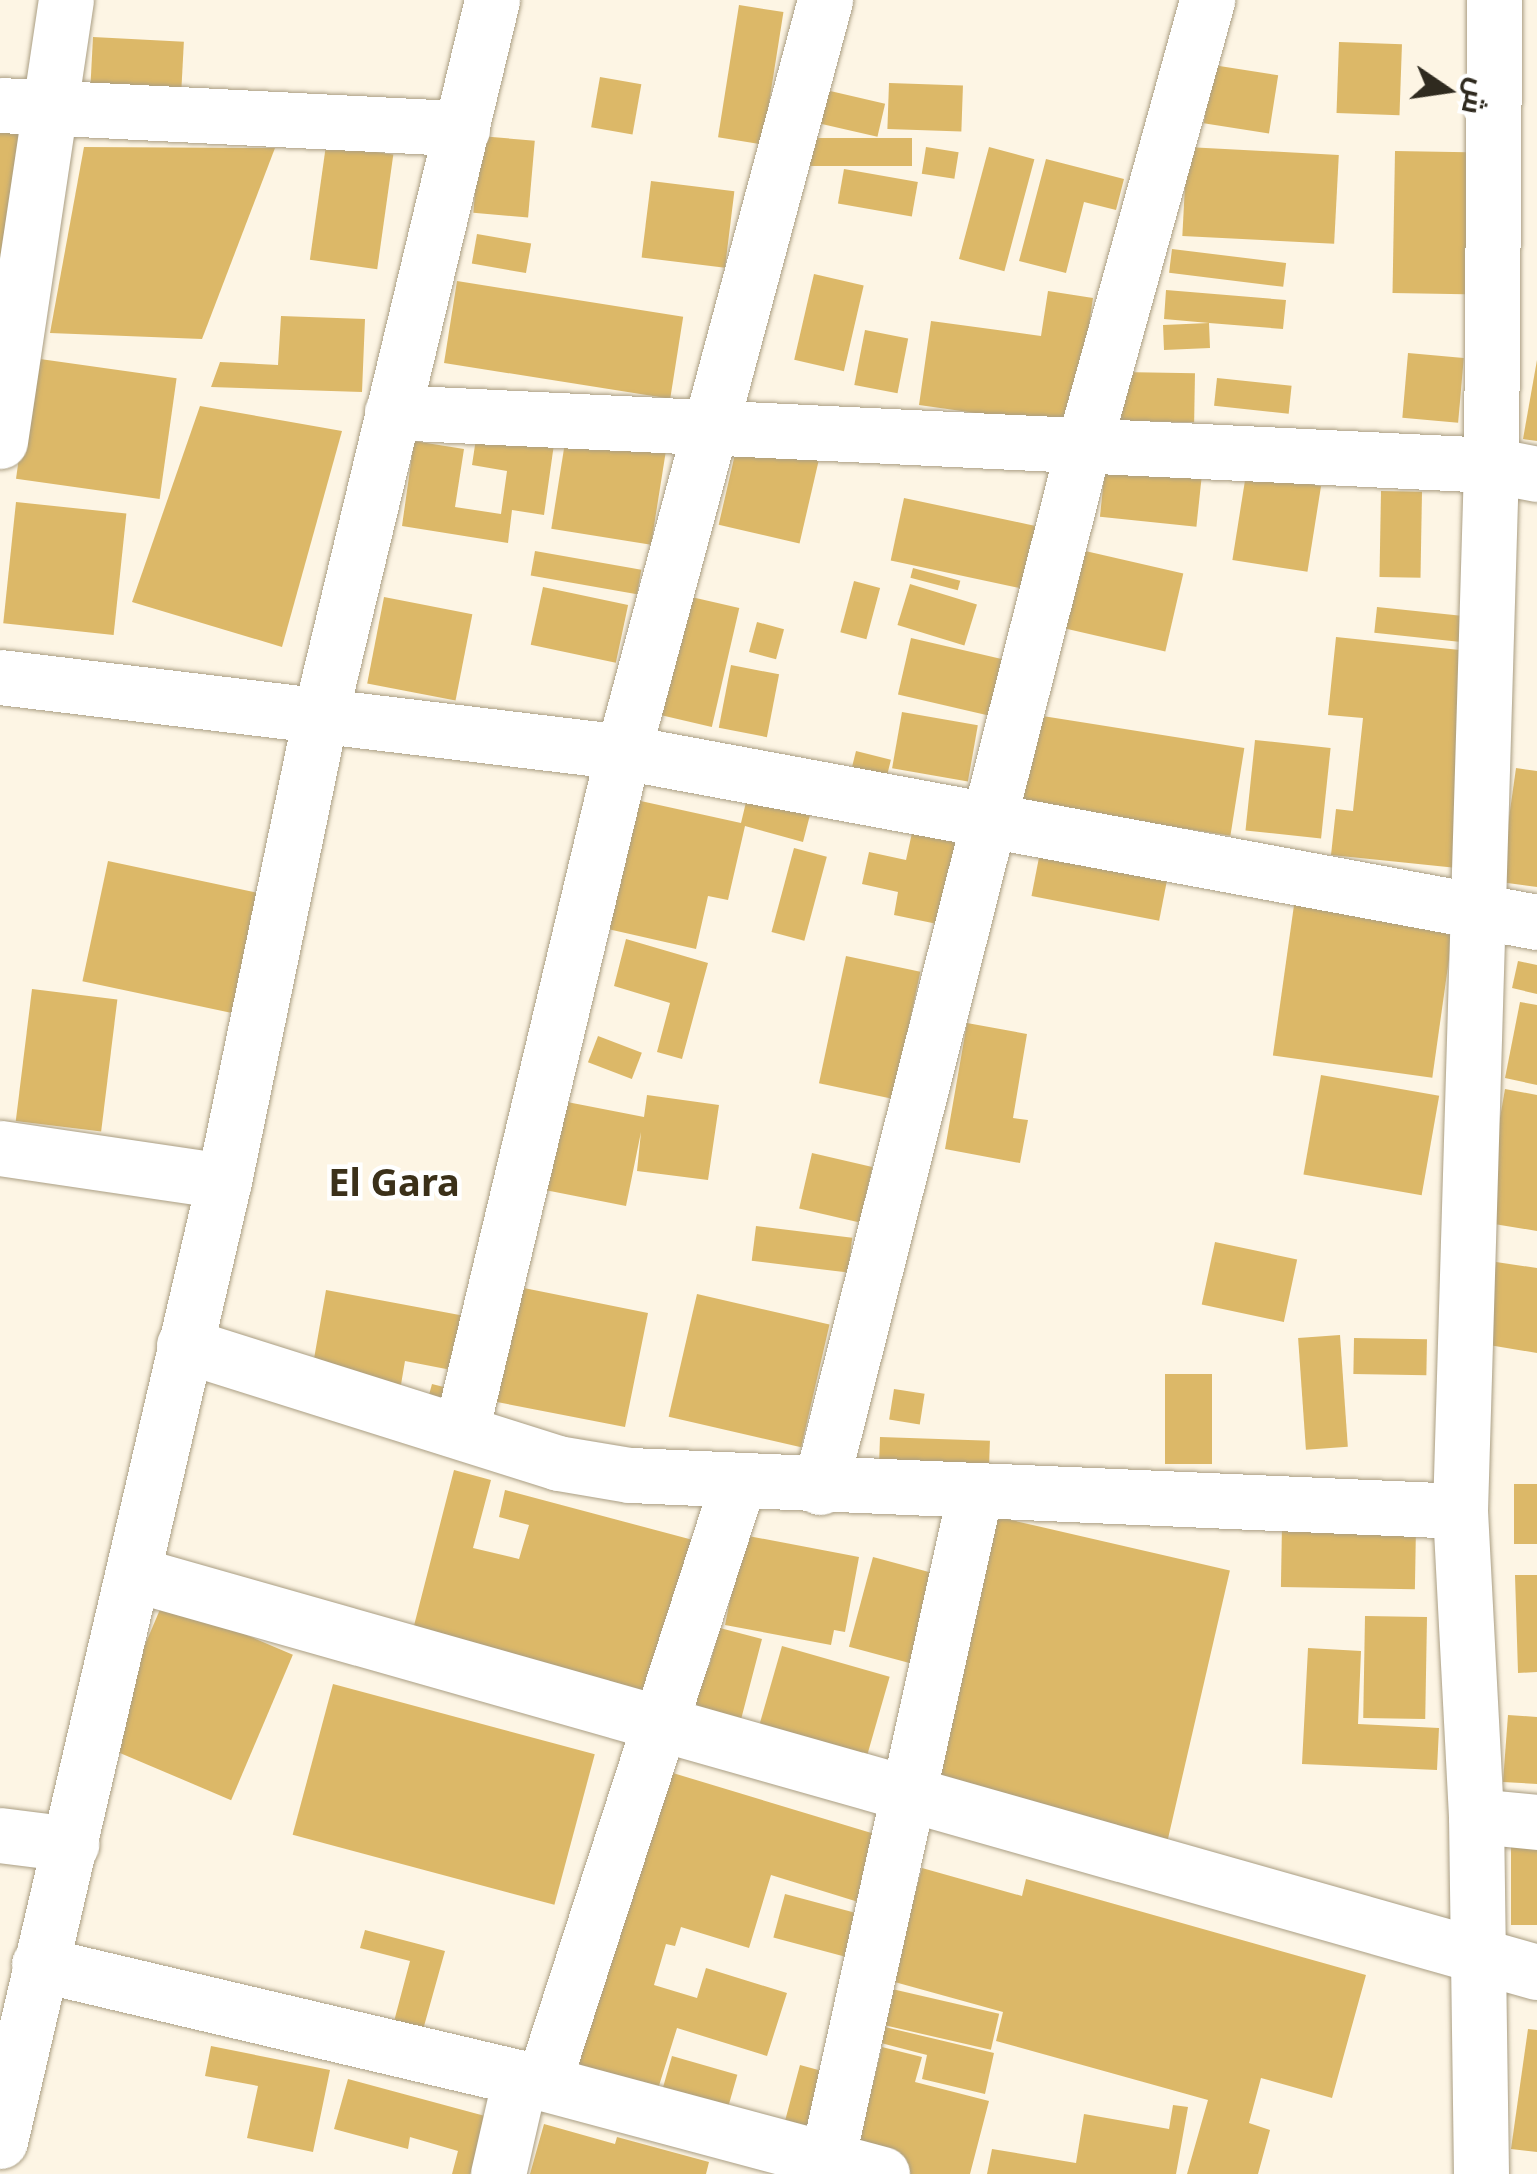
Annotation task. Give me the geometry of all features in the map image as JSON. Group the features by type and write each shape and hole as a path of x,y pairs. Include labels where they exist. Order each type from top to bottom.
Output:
{"street":[{"path":"0,441 55,104 66,0"},
{"path":"0,2140 224,1181 320,716 492,0"},
{"path":"461,1431 623,752 825,0"},
{"path":"820,1487 985,825 1206,0"},
{"path":"1481,2174 1476,1816 1460,1511 1474,909 1514,470 1494,0"},
{"path":"0,106 55,104 462,128"},
{"path":"392,412 711,423 1083,448 1514,470"},
{"path":"0,677 623,752 985,825 1537,922"},
{"path":"0,1148 224,1181"},
{"path":"184,1345 558,1463 738,1483 974,1496 1460,1511"},
{"path":"498,2174 660,1724 738,1483"},
{"path":"825,2168 911,1794 974,1496"},
{"path":"134,1574 1537,1972"},
{"path":"1476,1816 1537,1822"},
{"path":"0,1836 71,1844"},
{"path":"39,1964 532,2081 825,2168 882,2174"}],"building":[{"path":"739,5 783,12 762,144 718,137"},
{"path":"93,37 184,42 181,88 91,83"},
{"path":"1339,42 1402,44 1399,115 1337,113"},
{"path":"1213,65 1278,75 1269,134 1204,123"},
{"path":"600,77 641,84 633,135 591,127"},
{"path":"889,83 963,86 961,132 887,129"},
{"path":"813,87 885,104 877,137 805,120"},
{"path":"0,132 22,133 0,258"},
{"path":"480,136 535,141 528,218 473,213"},
{"path":"803,138 912,138 912,166 803,166"},
{"path":"326,145 393,154 377,269 310,260"},
{"path":"84,147 275,148 202,339 50,333"},
{"path":"926,147 959,152 954,179 922,174"},
{"path":"989,147 1034,159 1004,271 959,259"},
{"path":"1187,147 1339,155 1334,244 1182,236"},
{"path":"1395,151 1482,153 1480,294 1393,293"},
{"path":"1046,159 1124,179 1116,210 1084,202 1066,273 1019,261"},
{"path":"844,169 918,182 912,216 838,203"},
{"path":"651,181 734,191 725,268 642,257"},
{"path":"477,234 531,244 526,273 472,264"},
{"path":"1172,249 1286,263 1283,287 1169,273"},
{"path":"814,274 864,285 844,371 794,360"},
{"path":"457,281 683,317 670,399 444,363"},
{"path":"1166,290 1286,300 1283,329 1164,319"},
{"path":"1048,291 1093,298 1074,427 919,405 931,321 1041,336"},
{"path":"281,316 365,319 362,392 211,387 220,362 278,365"},
{"path":"1209,323 1210,348 1164,350 1163,325"},
{"path":"865,330 908,338 898,393 854,385"},
{"path":"1408,353 1464,358 1458,423 1402,418"},
{"path":"33,358 177,378 160,499 16,479"},
{"path":"1537,360 1537,441 1523,439"},
{"path":"1121,372 1195,373 1194,422 1120,421"},
{"path":"1217,378 1292,386 1289,414 1214,406"},
{"path":"200,406 342,431 282,647 132,602"},
{"path":"477,432 554,444 544,515 512,510 508,543 402,526 414,441 464,449 455,507 501,514 507,471 472,465"},
{"path":"566,436 666,452 651,545 551,529"},
{"path":"738,441 819,460 800,543 719,525"},
{"path":"1106,459 1202,469 1196,527 1100,517"},
{"path":"1246,474 1321,486 1307,572 1232,560"},
{"path":"1381,491 1422,492 1420,578 1379,577"},
{"path":"904,498 1039,527 1026,589 891,561"},
{"path":"16,502 126,514 114,635 3,623"},
{"path":"1081,550 1183,574 1165,652 1063,628"},
{"path":"535,551 641,570 637,594 531,576"},
{"path":"913,568 960,581 958,590 910,578"},
{"path":"854,581 880,588 866,639 840,632"},
{"path":"910,584 977,604 964,646 897,625"},
{"path":"543,587 628,605 616,663 531,645"},
{"path":"674,593 739,608 712,727 647,712"},
{"path":"384,597 472,614 456,701 367,683"},
{"path":"1377,607 1475,617 1473,643 1374,633"},
{"path":"757,622 784,629 776,659 749,652"},
{"path":"1336,637 1479,652 1457,868 1331,855 1336,809 1353,811 1363,718 1328,715"},
{"path":"911,638 1002,659 989,715 898,695"},
{"path":"731,665 779,674 767,737 719,728"},
{"path":"902,712 978,725 968,782 892,768"},
{"path":"1030,714 1244,748 1230,836 1016,802"},
{"path":"1255,740 1331,748 1321,838 1245,831"},
{"path":"856,751 891,760 882,796 847,787"},
{"path":"1516,768 1537,771 1537,887 1500,882"},
{"path":"627,798 741,823 747,798 810,815 803,842 745,826 728,900 708,896 696,949 599,927"},
{"path":"915,819 963,829 942,925 894,915 898,892 862,884 869,852 906,860"},
{"path":"1042,842 1170,867 1159,921 1032,896"},
{"path":"794,848 827,857 804,941 771,932"},
{"path":"108,861 265,894 239,1015 82,981"},
{"path":"1295,898 1454,920 1432,1078 1273,1055"},
{"path":"626,939 708,963 682,1059 657,1052 670,1003 614,986"},
{"path":"846,956 920,972 893,1099 819,1083"},
{"path":"1518,961 1537,965 1537,994 1512,988"},
{"path":"32,989 117,999 101,1131 16,1121"},
{"path":"1520,1002 1537,1005 1537,1085 1505,1078"},
{"path":"967,1023 1027,1034 1013,1118 1028,1120 1020,1163 945,1149"},
{"path":"598,1036 642,1053 632,1079 588,1062"},
{"path":"1321,1075 1439,1096 1422,1195 1303,1174"},
{"path":"1505,1089 1537,1095 1537,1231 1482,1222"},
{"path":"647,1095 719,1105 708,1180 637,1171 641,1132 626,1206 545,1190 562,1101 644,1117"},
{"path":"812,1153 872,1167 860,1222 799,1209"},
{"path":"756,1226 852,1238 848,1273 752,1261"},
{"path":"1215,1242 1297,1259 1284,1322 1202,1305"},
{"path":"1496,1262 1537,1268 1537,1353 1483,1344"},
{"path":"509,1285 648,1313 625,1427 497,1402 489,1431 424,1413 432,1384 487,1398"},
{"path":"326,1290 481,1319 472,1374 405,1361 395,1420 311,1376"},
{"path":"697,1294 830,1325 801,1447 669,1417"},
{"path":"1340,1335 1348,1447 1306,1450 1298,1338"},
{"path":"1354,1338 1427,1339 1426,1375 1353,1374"},
{"path":"1165,1374 1212,1374 1212,1464 1165,1464"},
{"path":"894,1389 925,1394 920,1424 889,1420"},
{"path":"880,1437 990,1441 988,1486 878,1482"},
{"path":"454,1470 491,1480 473,1548 519,1559 529,1525 499,1517 505,1490 708,1544 679,1659 709,1667 720,1628 762,1639 738,1731 408,1649"},
{"path":"1514,1484 1537,1484 1537,1544 1514,1544"},
{"path":"998,1517 1230,1571 1168,1840 936,1787"},
{"path":"1282,1525 1416,1527 1415,1589 1281,1587"},
{"path":"743,1535 859,1557 845,1632 834,1630 831,1645 725,1625"},
{"path":"873,1557 950,1578 926,1668 849,1647"},
{"path":"1515,1575 1537,1575 1537,1672 1518,1673"},
{"path":"164,1600 293,1655 231,1800 102,1745"},
{"path":"1365,1616 1427,1617 1425,1719 1363,1718"},
{"path":"782,1646 890,1677 862,1773 754,1742"},
{"path":"1308,1648 1361,1651 1358,1724 1439,1728 1437,1770 1302,1764"},
{"path":"333,1684 595,1754 554,1905 293,1835"},
{"path":"1508,1715 1537,1717 1537,1784 1503,1782"},
{"path":"663,1770 888,1838 868,1905 771,1875 749,1948 681,1927 675,1946 666,1944 654,1985 697,1998 706,1968 787,1993 767,2056 677,2028 643,2137 559,2111"},
{"path":"1511,1836 1537,1836 1537,1925 1511,1925"},
{"path":"922,1868 1022,1896 1026,1879 1366,1975 1332,2098 1261,2078 1249,2123 1270,2130 1258,2174 1187,2174 1208,2100 996,2041 1003,2012 891,1981"},
{"path":"785,1894 869,1917 857,1960 773,1937"},
{"path":"365,1930 445,1951 421,2037 392,2029 410,1961 360,1948"},
{"path":"892,1989 999,2014 991,2050 884,2025"},
{"path":"885,2027 994,2053 985,2094 922,2079 927,2055 881,2043"},
{"path":"1528,2029 1537,2030 1537,2152 1511,2149"},
{"path":"211,2046 330,2070 313,2152 247,2138 258,2086 205,2076"},
{"path":"882,2047 922,2057 915,2082 989,2101 970,2174 895,2174 825,2156 846,2076 873,2083"},
{"path":"672,2056 737,2075 717,2145 652,2126"},
{"path":"800,2065 842,2076 823,2146 781,2135"},
{"path":"348,2079 515,2124 501,2174 452,2174 458,2151 410,2137 408,2149 334,2129"},
{"path":"1173,2105 1188,2107 1176,2174 987,2174 992,2149 1076,2163 1084,2114 1169,2129"},
{"path":"544,2124 615,2144 617,2137 709,2162 706,2174 530,2174"}],"district":[{"name":"El Gara","path":"394,1182"}]}
